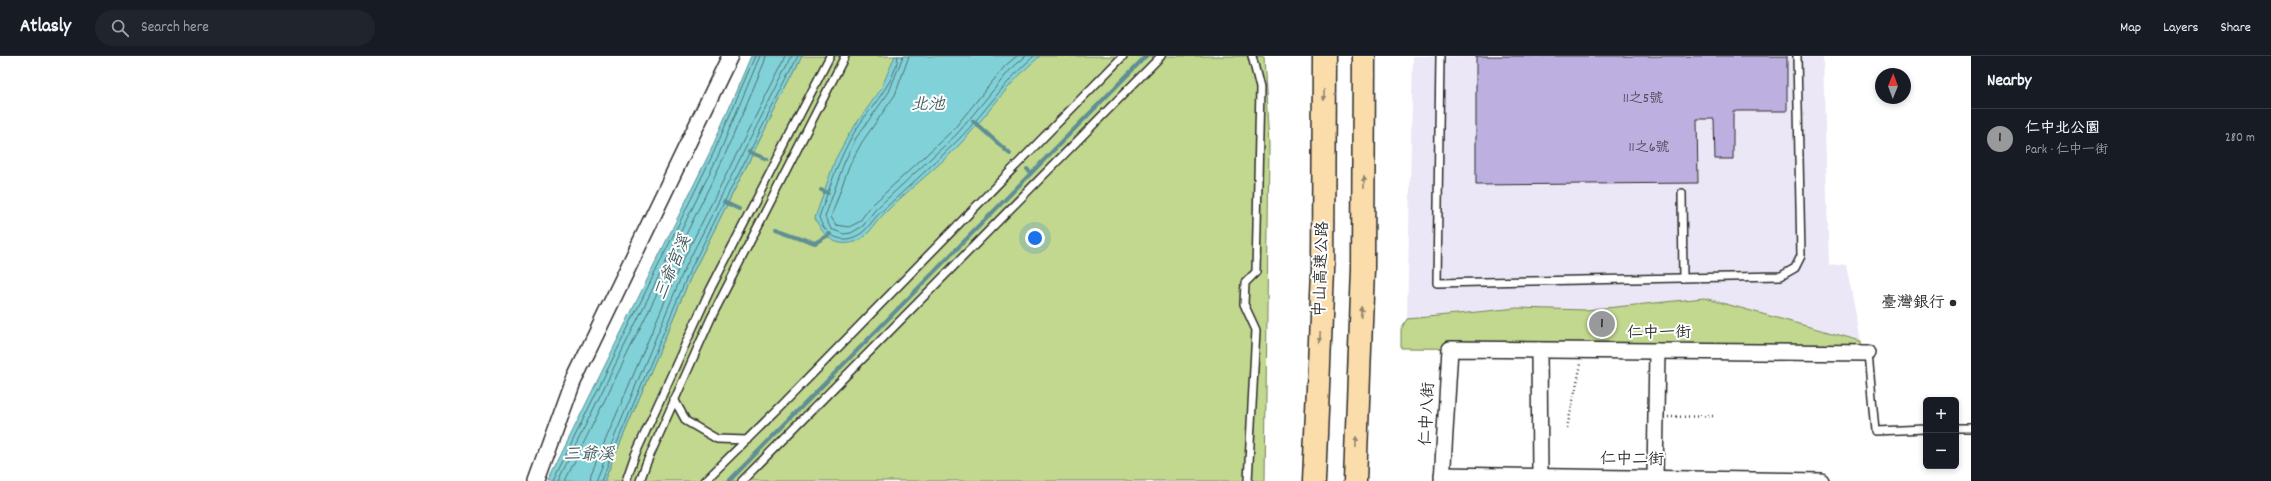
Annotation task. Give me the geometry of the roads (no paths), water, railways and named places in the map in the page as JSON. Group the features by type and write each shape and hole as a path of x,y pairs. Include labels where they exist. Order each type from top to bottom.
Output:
{"highway":[{"name":"中山高速公路","path":"1314,481 1323,271 1324,56"},
{"path":"1355,481 1363,269 1365,132 1364,56"},
{"path":"1365,132 1370,56"}],"street":[{"path":"537,481 573,382 730,56"},
{"name":"仁中一街","path":"1450,349 1868,353"},
{"name":"仁中八街","path":"1442,478 1450,349"},
{"path":"1539,350 1540,476"},
{"path":"1654,478 1657,351"},
{"name":"仁中二街","path":"1442,478 1540,476 1605,479 1654,478 1821,481"}],"lane":[{"path":"626,481 635,455 710,290 830,56"},
{"path":"640,481 674,399 711,318 845,56"},
{"path":"704,481 747,440 1123,56"},
{"path":"742,481 1161,56"},
{"path":"1248,481 1256,330 1244,304 1245,283 1256,272 1260,88 1252,56"},
{"path":"1440,56 1437,283 1781,276 1795,268 1801,256 1797,56"},
{"path":"1682,193 1683,278"},
{"path":"1868,353 1875,431 1923,429"},
{"path":"674,399 686,422 717,439 747,440"},
{"path":"1959,428 1971,428"}],"water":[{"name":"三爺溪","path":"751,56 802,56 692,274 604,481 548,481 711,150"},
{"name":"北池","path":"895,56 1040,56 1019,76 965,139 945,159 892,206 867,234 854,242 840,243 825,234 815,218 835,160 849,134 881,89"}],"waterway":[{"path":"729,481 1146,56"},
{"path":"973,121 1010,154"},
{"path":"749,152 767,159"},
{"path":"1027,169 1031,173"},
{"path":"821,190 828,193"},
{"path":"724,202 739,209"},
{"path":"776,229 815,243 830,234"}],"place":[{"name":"臺灣銀行","path":"1953,303"},
{"name":"仁中北公園","path":"1602,324"}],"water label":[{"name":"三爺宮溪","path":"674,268"}]}
